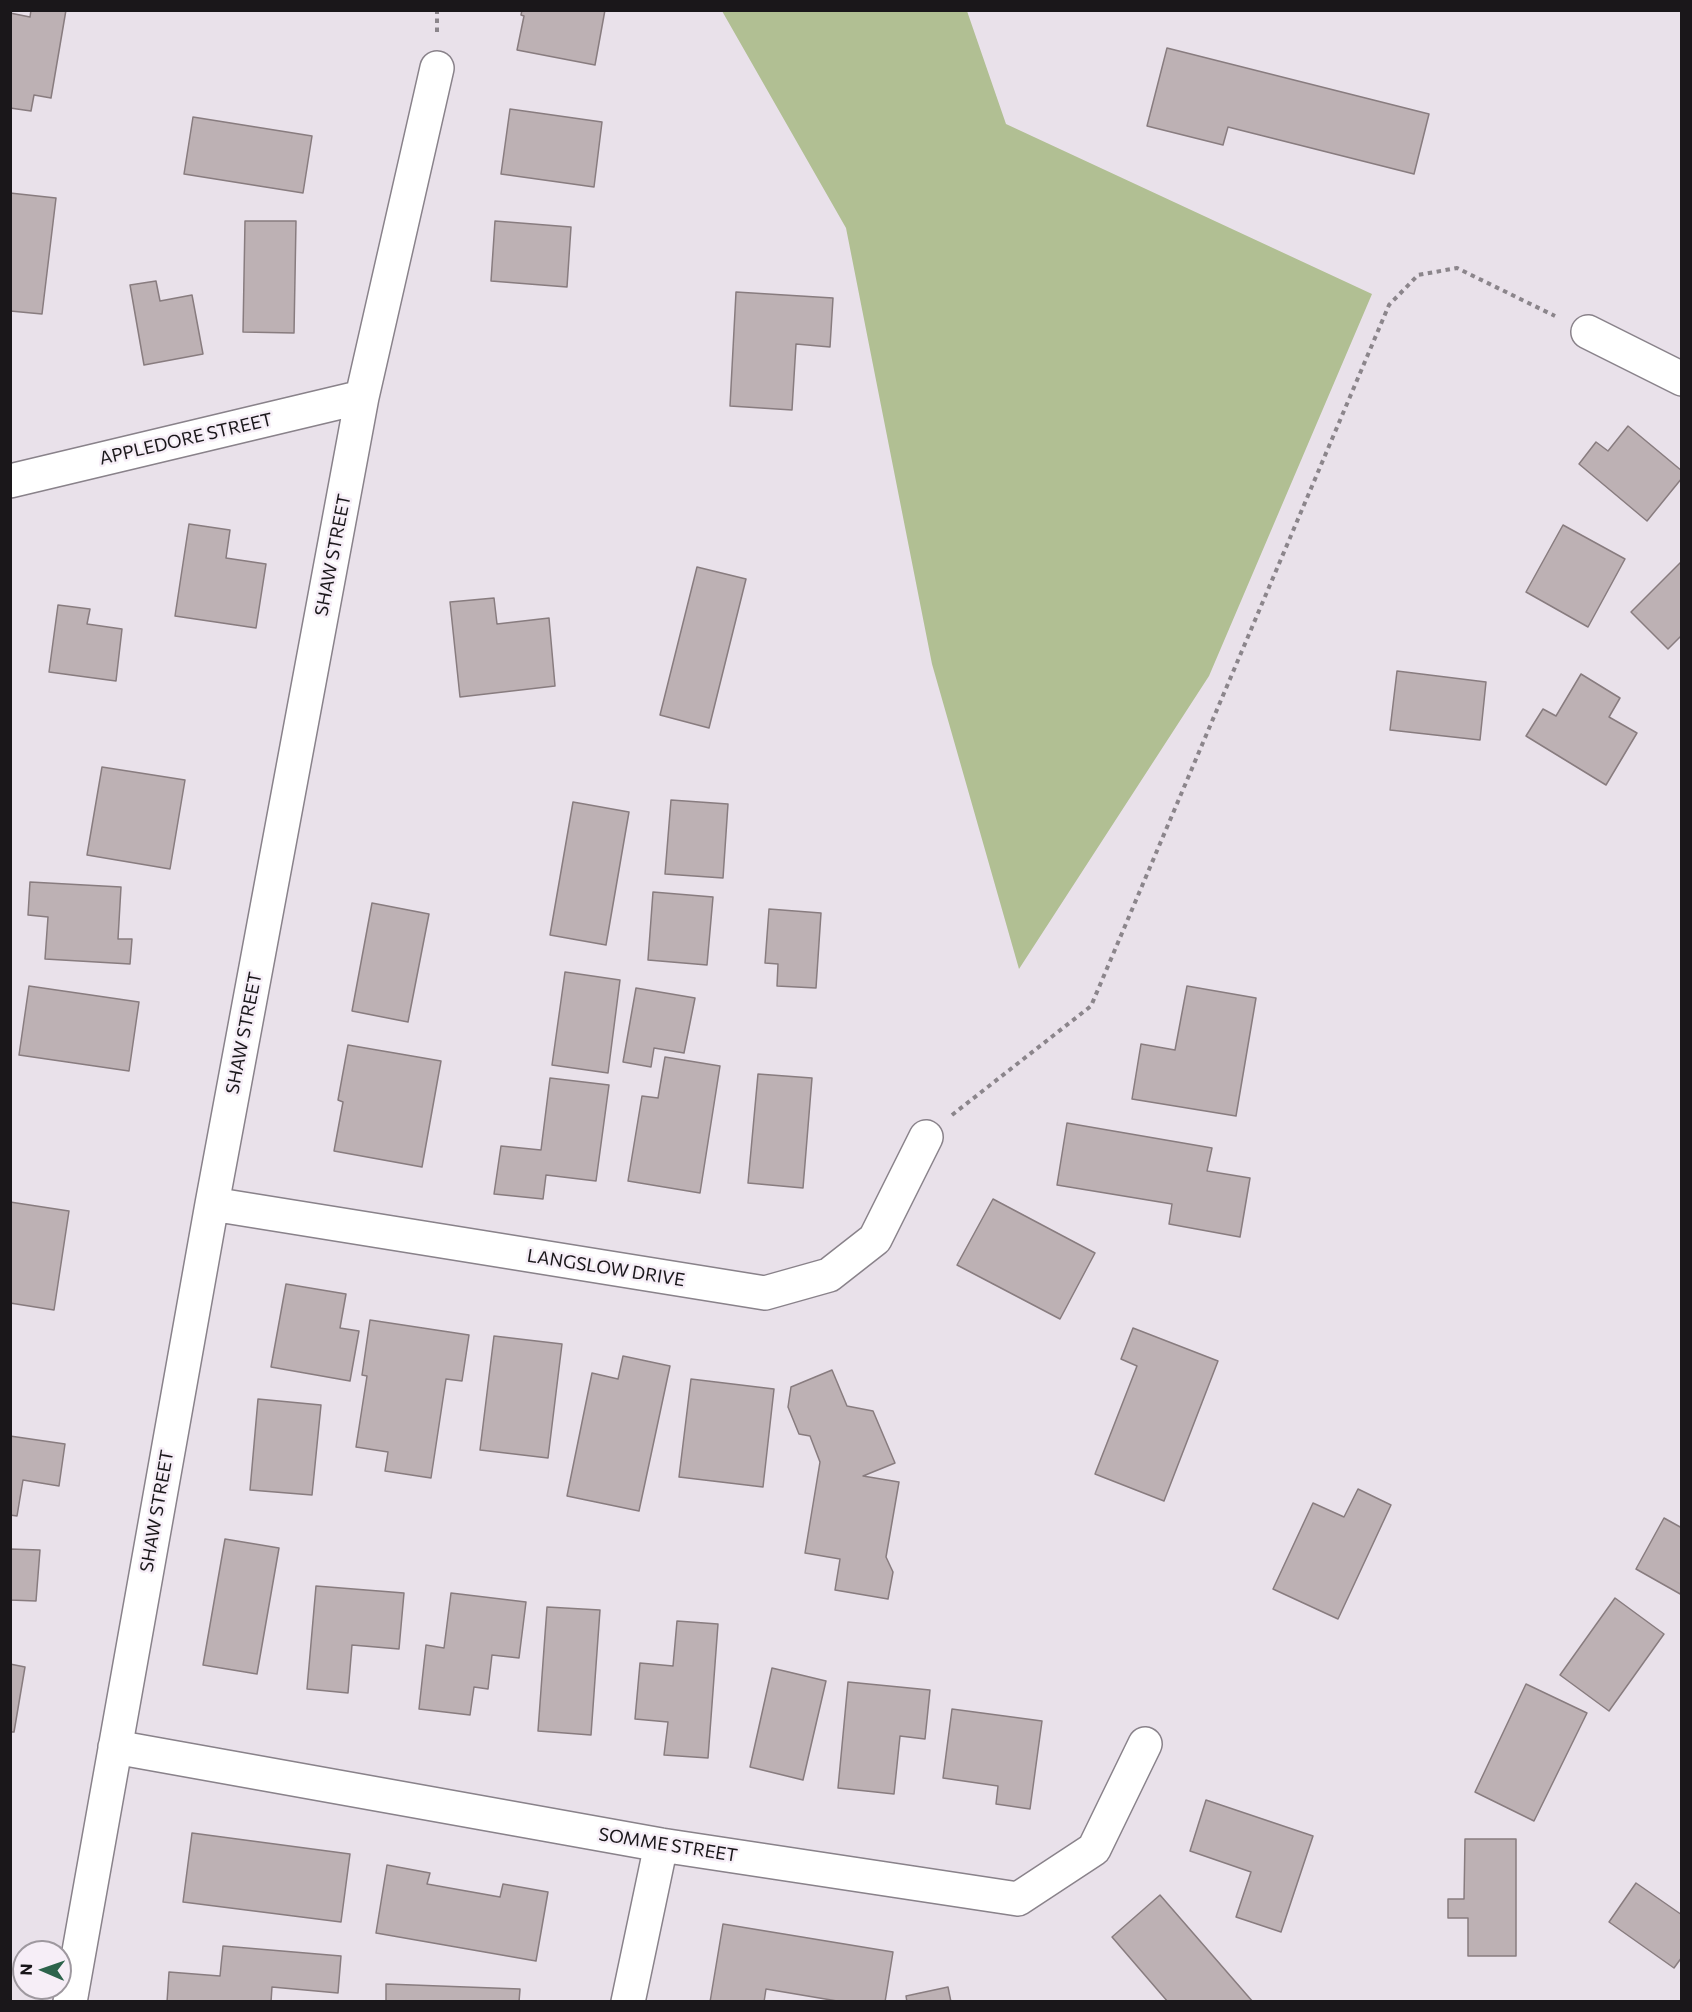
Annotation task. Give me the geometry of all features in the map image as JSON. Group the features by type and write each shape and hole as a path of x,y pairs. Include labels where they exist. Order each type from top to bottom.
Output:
{"street":[{"name":"SHAW STREET","path":"70,2001 212,1204 362,397 437,68"},
{"path":"1588,332 1682,379"},
{"name":"APPLEDORE STREET","path":"10,481 362,397"},
{"name":"LANGSLOW DRIVE","path":"212,1204 765,1293 829,1275 875,1239 926,1137"},
{"name":"SOMME STREET","path":"115,1747 661,1845 1018,1899 1094,1849 1145,1744"},
{"path":"628,2001 661,1845"}],"path":[{"path":"926,1137 1092,1006 1389,304 1418,275 1457,268 1588,332"}],"green space":[{"path":"722,11 967,11 1006,124 1372,294 1209,676 1019,969 932,664 846,228"}],"building":[{"path":"31,10 66,10 51,98 34,95 31,111 10,108 10,13 30,17"},
{"path":"522,10 605,10 595,65 517,50 524,16 521,15"},
{"path":"1167,48 1429,114 1414,174 1228,127 1223,145 1147,126"},
{"path":"510,109 602,122 594,187 501,174"},
{"path":"193,117 312,136 303,193 184,174"},
{"path":"10,193 56,198 42,314 10,311"},
{"path":"245,221 296,221 294,333 243,332"},
{"path":"495,221 571,227 567,287 491,281"},
{"path":"156,281 160,301 192,295 203,354 144,365 130,285"},
{"path":"736,292 833,298 830,347 796,344 792,410 730,406"},
{"path":"1628,426 1682,471 1682,478 1647,521 1579,464 1596,442 1608,451"},
{"path":"189,524 230,530 226,558 266,564 256,628 175,616"},
{"path":"1563,525 1625,559 1588,627 1526,592"},
{"path":"1682,561 1682,635 1668,649 1631,612"},
{"path":"697,567 746,579 709,728 660,715"},
{"path":"494,598 497,624 549,618 555,686 460,697 450,602"},
{"path":"58,605 90,609 87,624 122,629 116,681 49,672"},
{"path":"1397,671 1486,682 1480,740 1390,730"},
{"path":"1581,674 1620,698 1609,717 1637,733 1606,785 1526,736 1543,709 1556,716"},
{"path":"102,767 185,780 170,869 87,855"},
{"path":"671,800 728,804 723,878 665,874"},
{"path":"573,802 629,812 606,945 550,935"},
{"path":"30,882 121,887 118,939 132,939 130,964 45,959 48,917 28,915"},
{"path":"653,892 713,897 707,965 648,960"},
{"path":"372,903 429,914 408,1022 352,1011"},
{"path":"769,909 821,913 816,988 777,986 778,964 765,963"},
{"path":"565,972 620,980 608,1073 552,1065"},
{"path":"29,986 139,1002 129,1071 19,1055"},
{"path":"1187,986 1256,998 1236,1116 1132,1099 1141,1044 1175,1050"},
{"path":"636,988 695,998 684,1053 654,1048 651,1067 623,1062"},
{"path":"348,1045 441,1061 422,1167 334,1151 343,1102 338,1100"},
{"path":"665,1057 720,1066 700,1193 628,1181 642,1096 658,1098"},
{"path":"758,1074 812,1078 803,1188 748,1183"},
{"path":"550,1078 609,1085 596,1181 546,1175 543,1199 494,1194 501,1146 541,1150"},
{"path":"1067,1123 1212,1148 1207,1171 1250,1178 1240,1237 1169,1224 1172,1204 1057,1185"},
{"path":"993,1199 1095,1253 1060,1319 957,1265"},
{"path":"10,1202 69,1211 54,1310 10,1303"},
{"path":"286,1284 346,1294 340,1328 359,1331 350,1381 271,1367"},
{"path":"370,1320 469,1335 462,1381 446,1379 431,1478 385,1471 388,1452 356,1447 367,1376 362,1375"},
{"path":"1133,1328 1218,1361 1164,1501 1095,1474 1137,1366 1121,1359"},
{"path":"494,1336 562,1344 548,1458 480,1450"},
{"path":"623,1356 670,1366 639,1511 567,1496 592,1373 618,1379"},
{"path":"832,1370 847,1406 873,1411 895,1463 863,1476 899,1482 886,1557 893,1572 888,1599 835,1590 840,1559 805,1553 820,1462 810,1436 799,1434 788,1407 791,1387"},
{"path":"691,1379 774,1389 763,1487 679,1477"},
{"path":"258,1399 321,1405 312,1495 250,1490"},
{"path":"10,1436 65,1444 59,1486 23,1480 17,1516 10,1515"},
{"path":"1358,1489 1391,1505 1338,1619 1273,1589 1313,1503 1344,1517"},
{"path":"1664,1518 1682,1528 1682,1595 1636,1569"},
{"path":"225,1539 279,1548 257,1674 203,1665"},
{"path":"10,1549 40,1550 36,1601 10,1600"},
{"path":"316,1586 404,1593 399,1649 352,1645 348,1693 307,1689"},
{"path":"451,1593 526,1602 519,1658 492,1655 488,1689 474,1687 470,1715 419,1709 426,1645 444,1648"},
{"path":"1615,1598 1664,1634 1609,1711 1560,1675"},
{"path":"547,1607 600,1610 591,1735 538,1731"},
{"path":"677,1621 718,1624 708,1758 664,1755 668,1722 635,1719 640,1663 673,1666"},
{"path":"10,1664 25,1667 14,1732 10,1732"},
{"path":"772,1668 826,1681 803,1780 750,1767"},
{"path":"848,1682 930,1690 925,1739 900,1736 894,1794 838,1788"},
{"path":"1526,1684 1587,1713 1534,1821 1475,1792"},
{"path":"952,1709 1042,1721 1030,1809 996,1804 998,1786 943,1778"},
{"path":"1206,1800 1313,1836 1281,1932 1236,1917 1251,1872 1190,1851"},
{"path":"192,1833 350,1854 341,1922 183,1902"},
{"path":"1465,1839 1516,1839 1516,1956 1468,1956 1468,1918 1448,1918 1448,1899 1464,1899"},
{"path":"387,1865 430,1873 427,1884 500,1897 503,1884 548,1892 536,1961 376,1933"},
{"path":"1636,1883 1682,1915 1682,1957 1674,1968 1609,1922"},
{"path":"1160,1895 1253,2002 1168,2002 1112,1937"},
{"path":"723,1924 893,1952 885,2002 843,2002 766,1989 764,2002 710,2002"},
{"path":"223,1946 341,1956 338,1993 272,1987 271,2002 167,2002 169,1972 220,1976"},
{"path":"386,1984 520,1989 519,2002 386,2002"},
{"path":"948,1987 951,2002 907,2002 906,1996"}]}
